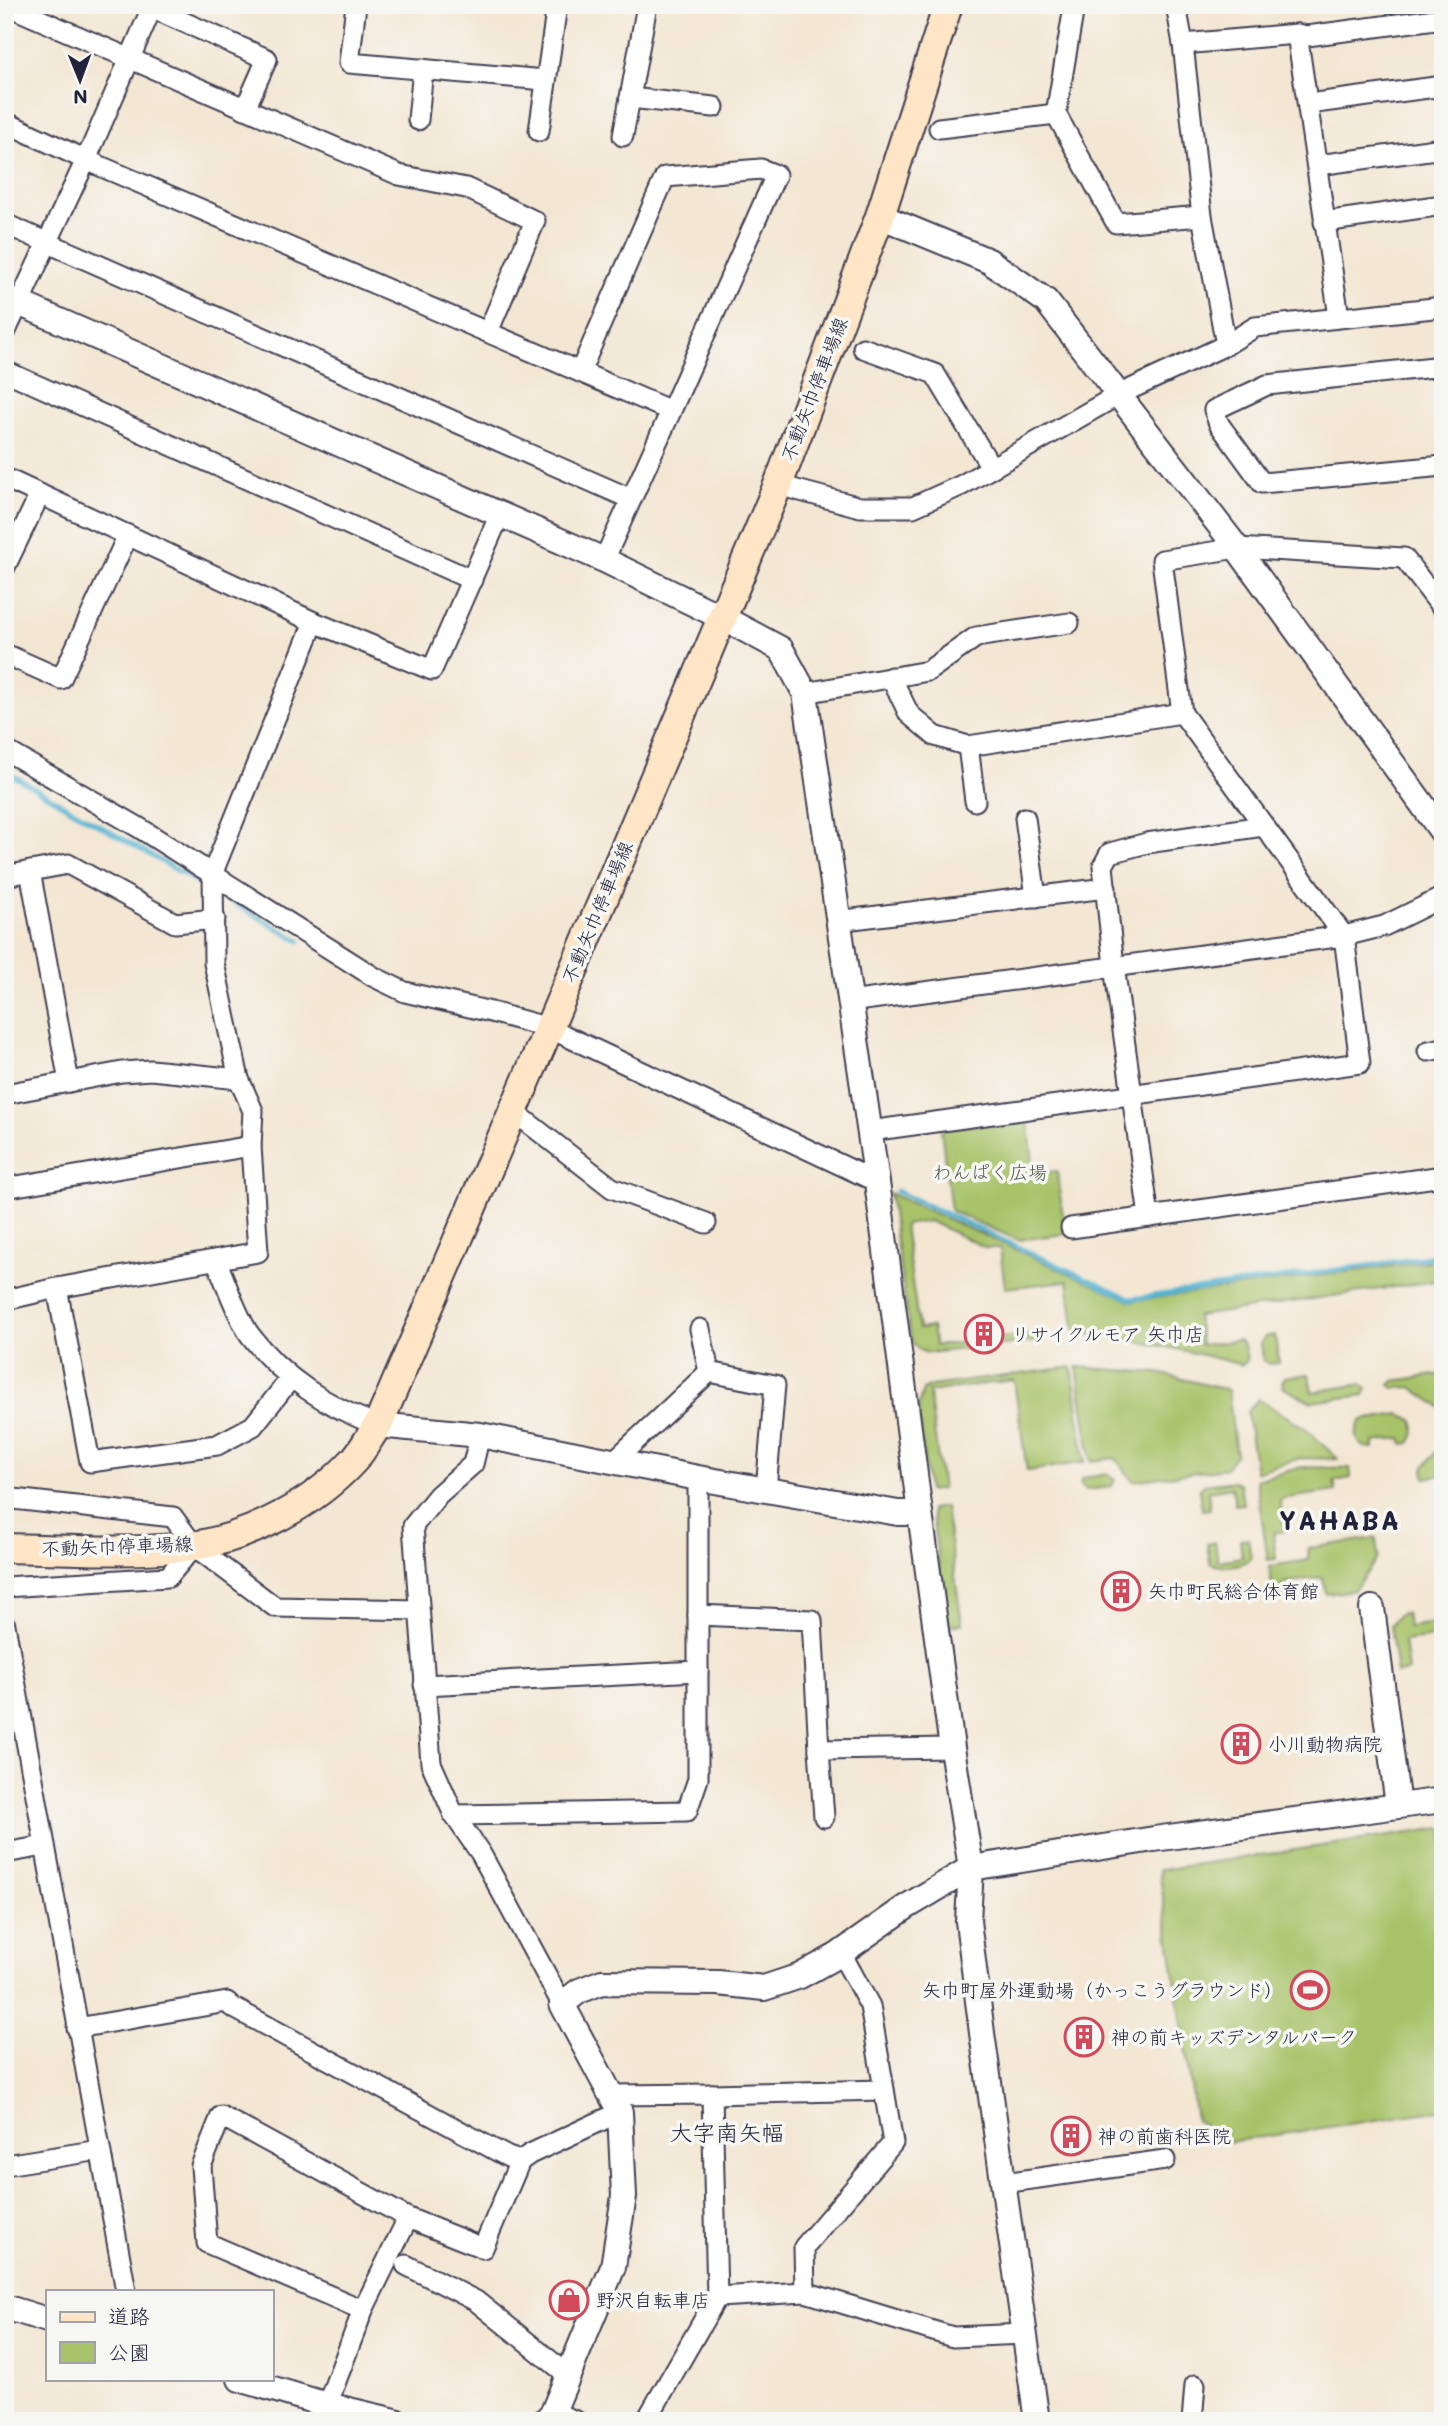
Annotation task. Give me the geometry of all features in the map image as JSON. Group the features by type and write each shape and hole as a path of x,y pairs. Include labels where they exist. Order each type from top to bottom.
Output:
{"main road":[{"name":"不動矢巾停車場線","path":"5,1548 152,1549 194,1546 251,1529 284,1515 322,1491 355,1459 378,1425 778,485 880,216 948,5"}],"street":[{"path":"6,5 36,12 130,60 399,176 466,188 535,221 488,332"},
{"path":"356,5 349,63 545,80"},
{"path":"539,131 557,5"},
{"path":"623,136 647,5"},
{"path":"1084,5 1074,7 1056,114 1116,223 1202,216"},
{"path":"1176,5 1183,44 1202,216 1226,345"},
{"path":"5,333 11,300 46,243 86,160 153,7 267,58 245,109"},
{"path":"1183,44 1297,34 1307,36 1443,18"},
{"path":"1297,34 1339,317"},
{"path":"418,120 423,69"},
{"path":"1308,104 1443,86"},
{"path":"630,98 714,107"},
{"path":"940,128 1056,114"},
{"path":"5,122 86,160 671,411"},
{"path":"1318,165 1443,148"},
{"path":"580,372 665,177 761,169 776,175 604,560"},
{"path":"1324,222 1443,205"},
{"path":"880,216 989,261 1046,301 1237,548 1443,833"},
{"path":"5,224 631,499"},
{"path":"11,300 604,560 721,617 781,649 804,693 870,1131 951,1748 971,1868 968,1921 1037,2421"},
{"path":"778,485 860,508 913,507 962,485 1118,395 1226,345 1255,327 1443,307"},
{"path":"863,348 935,374 991,467"},
{"path":"1443,366 1267,384 1214,410 1219,424 1262,483 1443,466"},
{"path":"5,371 472,580"},
{"path":"5,478 314,622 432,670 500,514"},
{"path":"5,567 40,494"},
{"path":"5,654 61,679 128,535"},
{"path":"870,1131 1360,1062 1344,936 1182,713 1162,560 1237,548 1404,558 1442,607"},
{"path":"5,1300 258,1252 251,1146 253,1111 239,1079 214,963 214,894 314,622"},
{"path":"804,693 928,671 976,637 1069,623"},
{"path":"891,677 909,714 935,736 968,746 1182,713"},
{"path":"968,746 975,801"},
{"path":"5,750 138,827 214,894 374,977 405,992 548,1028 877,1182"},
{"path":"1025,818 1036,897"},
{"path":"1149,1217 1103,866 1110,853 1147,843 1263,826"},
{"path":"5,876 68,864 175,923 214,894"},
{"path":"30,871 69,1082"},
{"path":"837,920 1106,888"},
{"path":"849,1002 1344,936 1384,926 1443,897"},
{"path":"5,1094 122,1072 151,1070 239,1079"},
{"path":"513,1111 612,1188 706,1223"},
{"path":"5,1188 251,1146"},
{"path":"1070,1228 1443,1175"},
{"path":"216,1260 248,1334 291,1378 358,1418 378,1425 480,1435 698,1478 898,1513 920,1513"},
{"path":"57,1288 90,1462 217,1445 253,1426 291,1378"},
{"path":"700,1329 709,1372"},
{"path":"709,1372 775,1385 766,1490"},
{"path":"614,1461 709,1372"},
{"path":"480,1435 472,1464 438,1495 413,1526 431,1763 454,1815 481,1854 615,2104 624,2196 613,2267 549,2416 576,2421"},
{"path":"454,1815 687,1811 698,1779 698,1478"},
{"path":"5,1498 173,1517 194,1546 275,1607 418,1610"},
{"path":"5,1587 168,1577 194,1546"},
{"path":"1372,1608 1398,1806"},
{"path":"698,1615 812,1620 824,1817"},
{"path":"6,1636 126,2290"},
{"path":"424,1685 698,1671"},
{"path":"819,1750 951,1748"},
{"path":"562,2004 579,1991 602,1982 718,1983 764,1988 800,1976 971,1868 1154,1839 1443,1800"},
{"path":"5,1853 44,1846"},
{"path":"805,2292 804,2247 893,2143 870,2006 841,1952"},
{"path":"77,2028 227,2002 472,2138 520,2161"},
{"path":"363,2310 206,2243 201,2166 221,2116 408,2218 483,2248 520,2161 615,2104 712,2094 884,2090"},
{"path":"646,2421 717,2297 712,2094"},
{"path":"5,2165 100,2150"},
{"path":"1004,2183 1165,2160"},
{"path":"327,2405 363,2310 408,2218"},
{"path":"406,2265 476,2301 568,2375"},
{"path":"717,2297 805,2292 953,2337 1025,2334"},
{"path":"5,2307 46,2320"},
{"path":"243,2380 327,2405 396,2421"},
{"path":"1192,2421 1195,2385"}],"green space":[{"name":"わんぱく広場","path":"1028,1118 1034,1173 1057,1171 1065,1234 1018,1240 951,1211 941,1129"},
{"path":"889,1193 1131,1301 1443,1259 1443,1280 1197,1316 1201,1345 1239,1340 1244,1345 1247,1361 1242,1365 1159,1345 1075,1333 1068,1281 1005,1288 1000,1248 986,1248 929,1221 904,1225 919,1329 932,1327 935,1346 1041,1333 1041,1337 1039,1341 928,1353 916,1347 910,1335"},
{"path":"1275,1335 1279,1363 1269,1364 1263,1360 1261,1343 1265,1337"},
{"path":"1072,1367 1085,1462 1027,1471 1014,1380 929,1392 942,1489 928,1491 918,1407 923,1390 931,1386"},
{"path":"1077,1367 1158,1373 1228,1390 1236,1455 1226,1468 1133,1481 1115,1458 1091,1461"},
{"path":"1309,1374 1312,1392 1362,1384 1367,1389 1364,1395 1312,1402 1284,1388 1282,1382 1285,1377"},
{"path":"1443,1374 1443,1409 1411,1387 1394,1388 1390,1385 1394,1381"},
{"path":"1258,1399 1304,1427 1338,1459 1300,1458 1256,1472 1247,1412"},
{"path":"1400,1414 1413,1420 1415,1432 1410,1443 1403,1444 1401,1438 1374,1442 1374,1448 1368,1448 1360,1443 1357,1430 1362,1420"},
{"path":"1443,1442 1443,1475 1425,1478 1424,1468"},
{"path":"1302,1467 1350,1468 1351,1478 1334,1481 1336,1491 1280,1499 1285,1531 1273,1533 1276,1559 1268,1560 1256,1480"},
{"path":"1108,1474 1115,1480 1111,1487 1086,1490 1080,1484 1083,1478"},
{"path":"1234,1481 1240,1484 1243,1504 1235,1505 1232,1487 1208,1491 1210,1509 1202,1510 1199,1490 1204,1485"},
{"path":"945,1507 962,1624 948,1626 931,1509"},
{"path":"1248,1538 1251,1558 1247,1561 1225,1566 1210,1563 1207,1544 1215,1542 1218,1561 1242,1557 1240,1539"},
{"path":"1376,1538 1378,1558 1354,1590 1326,1594 1323,1577 1283,1583 1285,1600 1273,1591 1269,1566 1309,1560 1308,1548"},
{"path":"1406,1613 1408,1627 1443,1622 1443,1636 1404,1641 1408,1671 1397,1673 1390,1626 1399,1614"},
{"name":"矢巾町屋外運動場（かっこうグラウンド）","path":"1443,1828 1443,2110 1229,2142 1196,2120 1159,1870"}],"waterway":[{"path":"5,771 197,882"},
{"path":"194,880 209,889"},
{"path":"218,894 300,941"},
{"path":"896,1191 1131,1299 1443,1255"}],"place":[{"name":"リサイクルモア 矢巾店","path":"984,1334"},
{"name":"矢巾町民総合体育館","path":"1121,1591"},
{"name":"小川動物病院","path":"1241,1744"},
{"name":"矢巾町屋外運動場（かっこうグラウンド）","path":"1310,1990"},
{"name":"神の前キッズデンタルパーク","path":"1084,2037"},
{"name":"神の前歯科医院","path":"1071,2136"},
{"name":"野沢自転車店","path":"569,2300"}],"district":[{"name":"YAHABA","path":"1340,1521"},
{"name":"大字南矢幅","path":"727,2133"}]}
